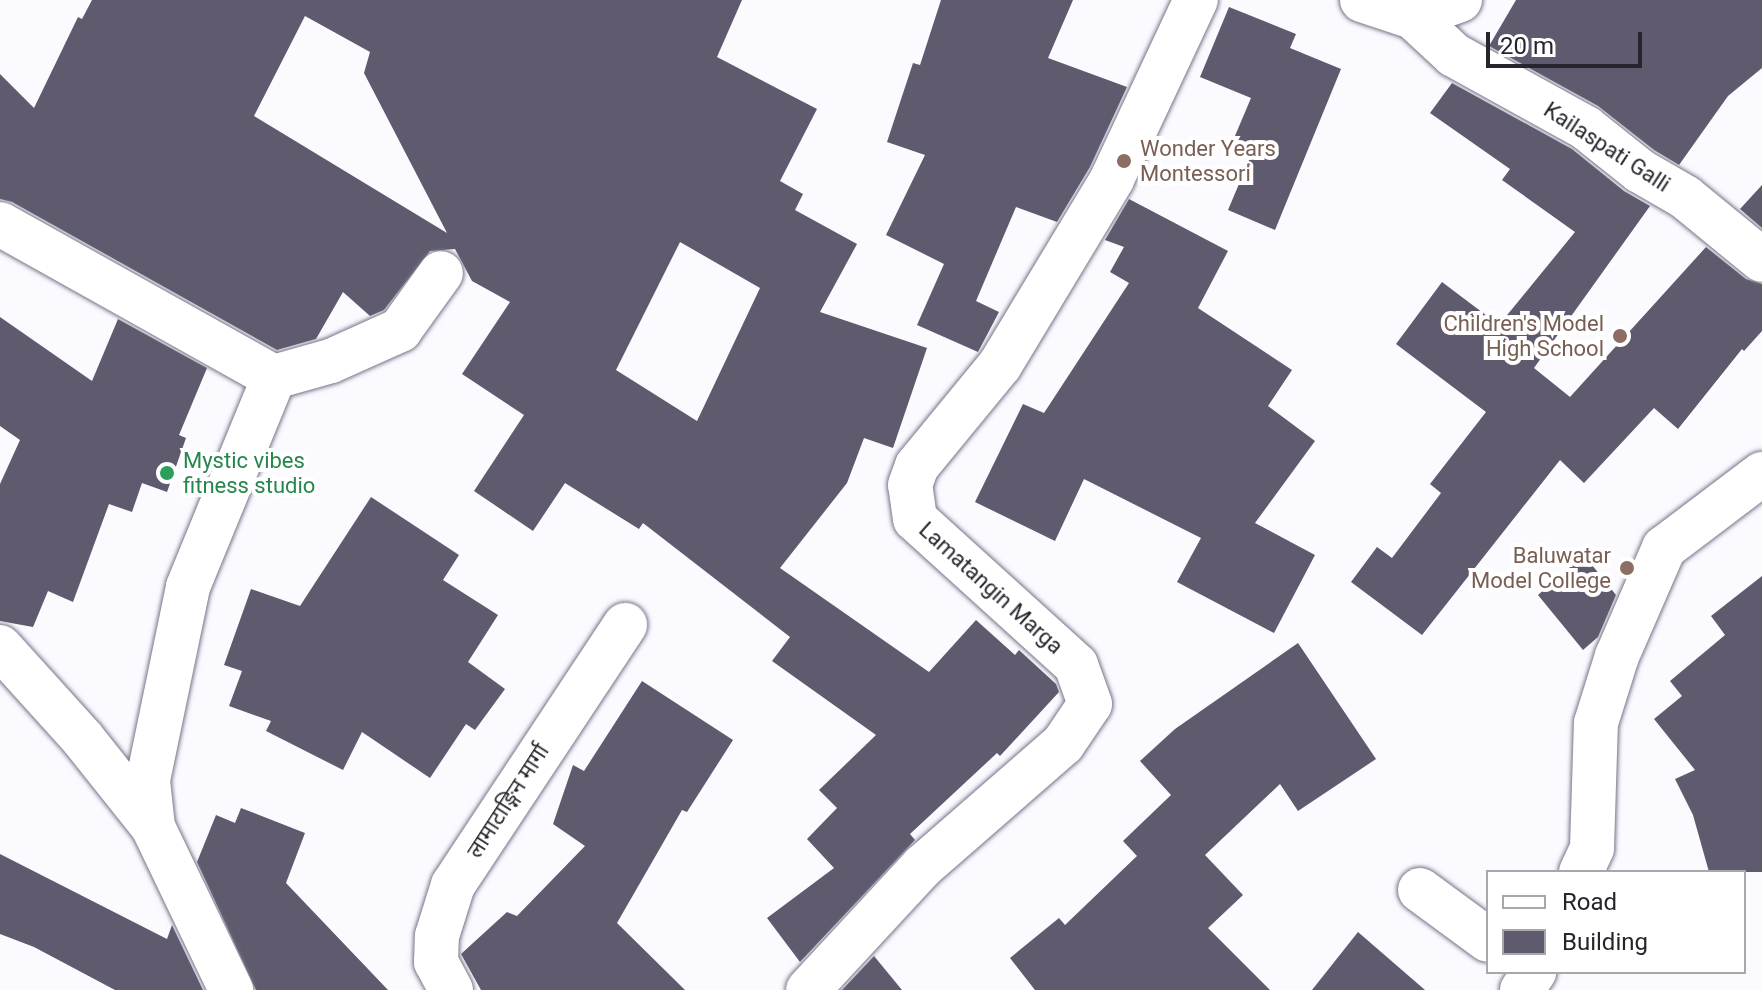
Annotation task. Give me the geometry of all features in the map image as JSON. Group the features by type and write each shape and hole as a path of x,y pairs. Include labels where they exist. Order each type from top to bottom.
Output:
{"street":[{"name":"Lamatangin Marga","path":"808,990 923,866 1063,744 1090,704 1076,665 915,519 910,485 917,466 1000,365 1112,179 1196,0"},
{"name":"Kailaspati Galli","path":"1362,0 1413,17 1454,55 1586,128 1640,171 1685,197 1762,260"},
{"path":"1413,17 1460,0"},
{"path":"0,224 274,377 331,361 400,330 441,273"},
{"path":"153,827 148,781 188,587 274,377"},
{"path":"1582,870 1592,848 1596,723 1617,656 1664,548 1762,474"},
{"name":"लामाटाङ्गिन मार्गा","path":"451,990 436,962 437,936 453,885 625,625"},
{"path":"0,647 83,739 153,827 231,990"},
{"path":"1420,890 1486,939"}],"building":[{"path":"92,0 742,0 717,57 817,109 780,181 803,194 795,210 857,244 820,312 927,348 893,448 864,438 847,483 780,568 929,672 976,620 1015,655 1019,650 1056,684 1059,692 1000,756 997,753 910,834 915,840 800,962 767,918 834,868 807,839 837,808 819,790 876,735 772,661 790,637 643,523 639,529 565,483 533,531 474,491 524,415 462,374 510,302 472,281 455,249 430,251 384,310 370,316 343,292 316,339 277,350 12,202 0,199 0,74 34,108 78,17 82,19","holes":["305,16 370,52 364,73 447,233 254,116","680,242 760,288 697,421 616,370"]},
{"path":"941,0 1073,0 1048,58 1127,87 1090,167 1057,222 1016,207 976,301 999,312 978,352 917,325 944,264 886,235 925,155 887,142 913,63 920,65"},
{"path":"1516,0 1762,0 1762,68 1728,96 1679,165 1654,150 1598,106 1489,46"},
{"path":"1229,7 1296,34 1290,48 1341,69 1275,230 1228,210 1252,153 1232,143 1251,98 1200,77"},
{"path":"1452,83 1572,149 1624,191 1650,206 1534,368 1570,397 1706,247 1746,279 1762,284 1762,331 1744,351 1742,349 1678,429 1654,408 1584,483 1560,460 1422,635 1351,582 1377,547 1392,558 1441,493 1430,484 1486,412 1396,344 1442,282 1499,325 1575,232 1502,180 1510,169 1430,113"},
{"path":"1762,185 1762,228 1740,209"},
{"path":"1129,199 1228,251 1198,308 1292,370 1268,406 1315,441 1255,523 1315,555 1274,633 1177,582 1201,538 1084,479 1055,541 975,502 1023,404 1044,413 1129,283 1110,272 1124,247 1105,240"},
{"path":"0,317 92,381 118,319 207,368 179,435 186,438 167,492 142,483 132,512 109,504 73,602 48,591 33,627 0,621 0,484 20,440 0,426"},
{"path":"371,497 459,555 443,580 498,615 468,662 505,689 475,730 466,724 430,778 362,732 343,770 266,731 271,721 229,706 242,671 224,665 251,589 300,606"},
{"path":"1584,555 1616,595 1598,637 1583,650 1538,595"},
{"path":"1762,576 1762,872 1708,870 1693,815 1675,779 1695,770 1654,719 1682,696 1670,681 1725,635 1711,616"},
{"path":"1298,643 1376,759 1298,811 1280,784 1205,855 1243,895 1208,928 1270,990 1035,990 1010,958 1059,918 1065,925 1137,856 1123,841 1171,795 1140,761 1175,729"},
{"path":"642,681 733,740 687,812 682,810 617,923 685,990 481,990 461,954 507,912 517,916 585,846 553,824 573,765 584,771"},
{"path":"241,808 305,833 286,883 388,990 256,990 197,862 216,815 235,823"},
{"path":"0,854 167,939 172,925 203,990 115,990 34,947 0,934"},
{"path":"1358,932 1425,990 1312,990"},
{"path":"874,956 902,990 842,990"}],"place":[{"name":"Wonder Years Montessori","path":"1124,161"},
{"name":"Children's Model High School","path":"1620,336"},
{"name":"Mystic vibes fitness studio","path":"167,473"},
{"name":"Baluwatar Model College","path":"1627,568"}]}
